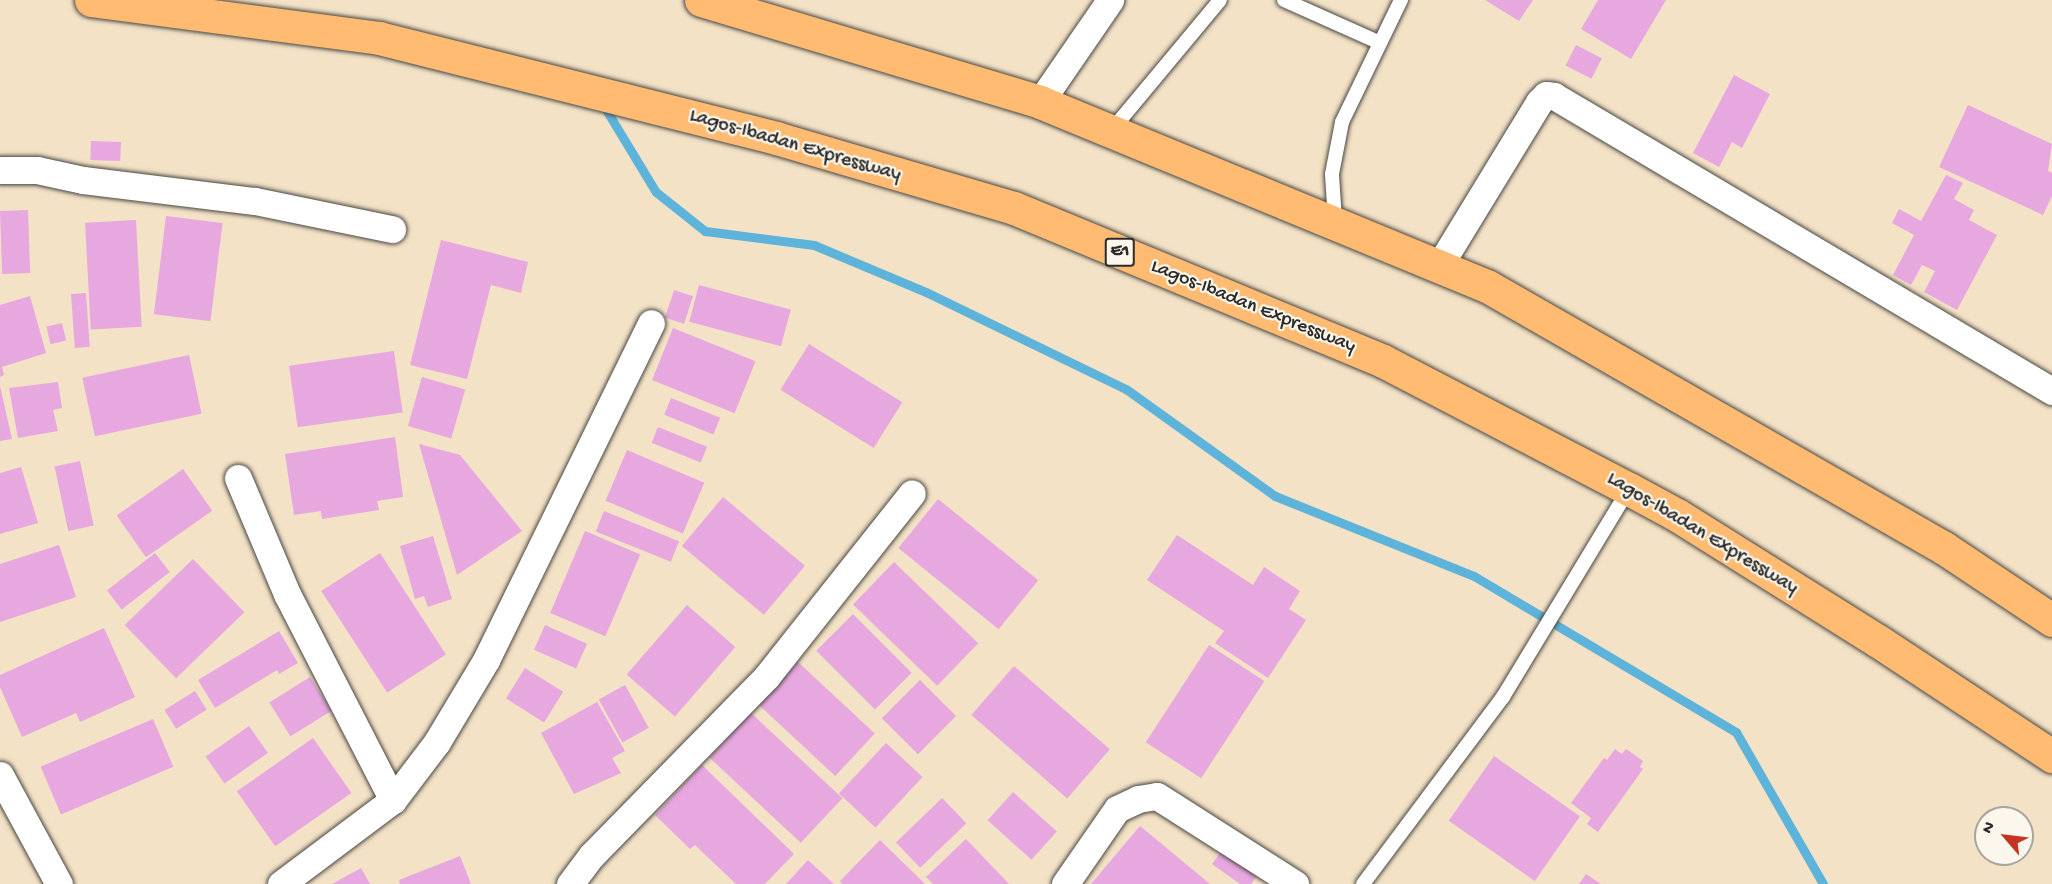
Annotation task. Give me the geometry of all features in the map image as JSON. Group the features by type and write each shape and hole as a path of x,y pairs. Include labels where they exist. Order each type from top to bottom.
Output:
{"highway":[{"name":"Lagos-Ibadan Expressway","path":"91,0 379,38 776,138 1014,208 1383,361 1629,489 1677,515 1878,641 2052,756"},
{"path":"701,0 1040,102 1487,286 1944,548 2052,620"}],"street":[{"path":"1040,102 1110,0"},
{"path":"1439,266 1539,102 1546,95 1554,96 2052,391"},
{"path":"0,170 37,170 83,180 255,201 392,229"},
{"path":"281,884 393,800 437,742 486,660 651,323"},
{"path":"238,478 286,594 393,800"},
{"path":"570,884 592,855 767,676 912,493"},
{"path":"0,775 59,884"},
{"path":"1065,884 1117,809 1138,799 1157,796 1295,884"}],"lane":[{"path":"1111,131 1220,0"},
{"path":"1284,0 1380,43"},
{"path":"1335,224 1332,174 1342,122 1401,0"},
{"path":"1363,884 1503,698 1629,489"}],"building":[{"path":"1485,0 1533,0 1519,21"},
{"path":"1598,0 1666,0 1631,59 1581,29"},
{"path":"1576,45 1602,58 1591,79 1566,65"},
{"path":"1734,75 1770,94 1742,148 1732,142 1719,167 1693,153"},
{"path":"1968,105 2052,144 2048,171 2052,173 2052,196 2043,215 1939,167"},
{"path":"91,141 121,142 120,161 90,160"},
{"path":"1946,175 1963,183 1954,199 1974,210 1969,220 1997,235 1957,310 1924,292 1935,271 1922,265 1911,285 1893,275 1914,235 1892,223 1899,209 1921,221"},
{"path":"28,210 30,273 2,274 0,211"},
{"path":"166,216 223,223 211,321 154,314"},
{"path":"136,220 142,327 91,330 85,223"},
{"path":"441,240 528,262 521,293 491,285 467,379 410,365"},
{"path":"699,285 791,310 781,346 689,322"},
{"path":"674,290 693,296 684,324 665,318"},
{"path":"86,293 90,347 75,348 71,294"},
{"path":"30,296 46,353 2,367 4,375 0,377 0,305"},
{"path":"62,323 66,341 50,344 46,327"},
{"path":"673,328 756,361 735,413 652,380"},
{"path":"809,344 902,402 874,448 780,390"},
{"path":"394,351 403,412 298,427 289,366"},
{"path":"189,355 201,414 95,436 82,378"},
{"path":"422,377 465,389 451,438 408,426"},
{"path":"58,382 62,408 53,410 58,431 18,438 9,388"},
{"path":"0,386 12,439 0,441"},
{"path":"671,398 720,418 713,435 664,415"},
{"path":"658,427 707,447 701,463 652,443"},
{"path":"395,437 403,497 377,501 379,510 322,519 321,511 294,515 285,454"},
{"path":"419,444 460,455 522,531 457,575"},
{"path":"627,450 704,483 683,533 606,501"},
{"path":"80,461 94,526 68,531 55,466"},
{"path":"21,467 38,523 0,534 0,473"},
{"path":"183,469 212,511 146,557 117,515"},
{"path":"723,497 805,566 764,615 682,546"},
{"path":"938,499 1038,580 999,629 898,548"},
{"path":"604,511 679,541 671,562 596,531"},
{"path":"585,531 640,554 605,636 550,613"},
{"path":"1177,535 1253,585 1264,567 1300,591 1289,609 1306,620 1268,678 1215,643 1224,631 1147,580"},
{"path":"433,536 452,599 428,607 424,596 415,599 400,546"},
{"path":"59,545 76,597 0,622 0,564"},
{"path":"155,553 170,572 122,609 107,591"},
{"path":"380,553 446,654 387,693 321,591"},
{"path":"193,559 244,612 176,678 125,625"},
{"path":"894,562 978,643 937,686 853,604"},
{"path":"687,605 735,647 675,716 627,674"},
{"path":"853,614 912,673 875,709 816,651"},
{"path":"545,625 587,644 576,668 534,650"},
{"path":"104,628 135,697 80,722 76,713 22,737 0,687 0,675"},
{"path":"279,631 298,663 279,674 277,670 215,708 198,680"},
{"path":"1209,645 1264,681 1201,778 1146,742"},
{"path":"798,662 875,734 835,776 758,704"},
{"path":"1014,666 1110,749 1067,798 971,715"},
{"path":"525,668 563,692 544,722 506,699"},
{"path":"310,677 331,711 290,736 269,702"},
{"path":"920,680 956,716 918,754 882,718"},
{"path":"625,685 649,728 623,742 599,700"},
{"path":"195,691 207,710 176,729 164,710"},
{"path":"597,702 625,751 612,758 621,773 574,794 541,733"},
{"path":"751,713 842,798 801,843 709,758"},
{"path":"153,719 173,767 61,815 41,767"},
{"path":"249,726 268,753 225,783 206,756"},
{"path":"313,738 351,793 275,846 237,791"},
{"path":"886,743 923,777 876,828 839,793"},
{"path":"1615,749 1622,754 1626,749 1643,761 1640,767 1643,769 1598,832 1587,824 1591,818 1571,803 1604,758 1607,760"},
{"path":"1494,756 1580,816 1535,881 1449,821"},
{"path":"702,765 794,854 765,884 736,884 695,845 690,849 655,815"},
{"path":"1013,792 1057,831 1031,860 988,820"},
{"path":"942,798 966,823 920,868 896,842"},
{"path":"1140,826 1210,884 1091,884"},
{"path":"966,839 1009,884 933,884 926,877"},
{"path":"880,840 925,884 842,884 840,881"},
{"path":"1222,850 1257,876 1251,884 1240,884 1212,864"},
{"path":"460,856 471,884 400,884 399,880"},
{"path":"808,860 834,884 786,884"},
{"path":"361,868 370,884 332,884"},
{"path":"1586,874 1601,884 1579,884"}],"waterway":[{"path":"602,103 656,192 705,231 814,245 926,292 1126,389 1275,496 1474,576 1736,732 1823,884"}]}
